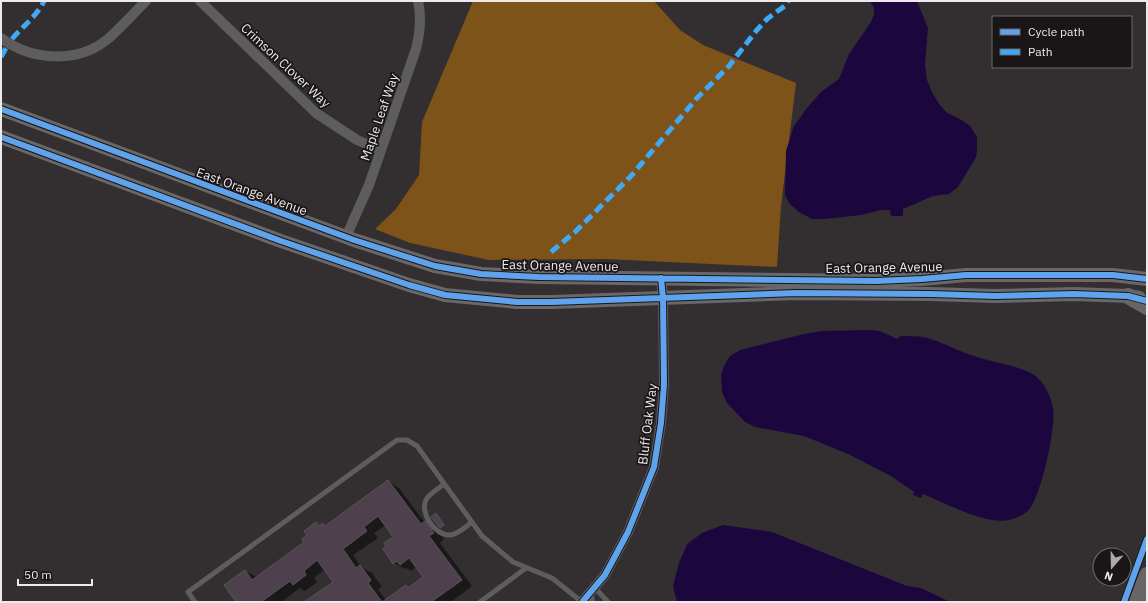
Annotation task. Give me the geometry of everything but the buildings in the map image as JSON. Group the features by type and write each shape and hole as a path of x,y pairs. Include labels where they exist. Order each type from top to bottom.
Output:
{"main road":[{"path":"1128,296 1147,307"},
{"path":"1137,602 1147,575"}],"street":[{"path":"1,38 14,46 39,55 66,56 76,54 98,46 109,38 146,1"},
{"name":"Crimson Clover Way","path":"200,1 316,114 357,140 381,150"},
{"name":"Maple Leaf Way","path":"346,237 369,185 416,49 421,28 418,1"},
{"name":"East Orange Avenue","path":"1,109 346,237 435,266 481,274 876,281 966,275 1113,274 1147,279"},
{"name":"East Orange Avenue","path":"1,137 281,241 409,285 445,295 495,300 552,302 796,293 995,296 1074,294 1128,296 1147,301"},
{"name":"Bluff Oak Way","path":"589,597 605,575 628,532 654,467 661,423 664,384 663,298 661,278"}],"lane":[{"path":"195,602 188,592 398,440 407,440 417,446 482,536 500,552 513,562 552,578 589,597 608,602"},
{"path":"444,484 427,499 425,506 426,515 432,525 440,532 449,535 457,533 472,522"},
{"path":"480,602 526,568"}],"shaded area":[{"path":"473,1 654,1 680,30 703,45 796,83 781,206 777,267 605,259 489,260 410,243 375,229 396,209 419,175 422,122"},
{"path":"870,1 917,1 928,28 925,64 927,80 939,104 947,113 970,126 977,137 976,157 958,187 949,194 933,196 903,209 903,216 891,216 890,210 881,210 861,215 812,219 799,212 790,204 785,195 786,151 794,126 822,91 839,79 849,54 871,22 874,14 874,8"},
{"path":"821,331 880,331 897,339 901,336 918,336 929,338 965,353 1012,366 1028,372 1038,378 1045,387 1051,399 1053,418 1050,446 1042,478 1033,504 1028,511 1013,519 999,521 965,512 923,494 921,498 913,495 914,492 891,476 848,454 804,436 755,427 745,422 727,403 722,392 721,374 730,356 740,350"},
{"path":"723,525 772,532 907,586 921,588 950,602 677,602 673,586 679,563 687,544 702,533"}],"marked path":[{"path":"12,39 34,16 44,1"},
{"path":"551,252 575,232 631,176 697,98 729,66 756,31 767,19 786,5 788,1"},
{"path":"1,57 6,48"}],"cycle path":[{"path":"1,109 354,240 435,266 481,274 539,277 876,281 966,275 1113,275 1147,279"},
{"path":"1,137 281,241 409,285 445,295 517,302 796,293 995,296 1074,294 1128,296 1147,301"},
{"path":"583,601 605,575 628,532 654,467 661,423 664,384 663,298 661,278"},
{"path":"1124,602 1147,539"}]}
